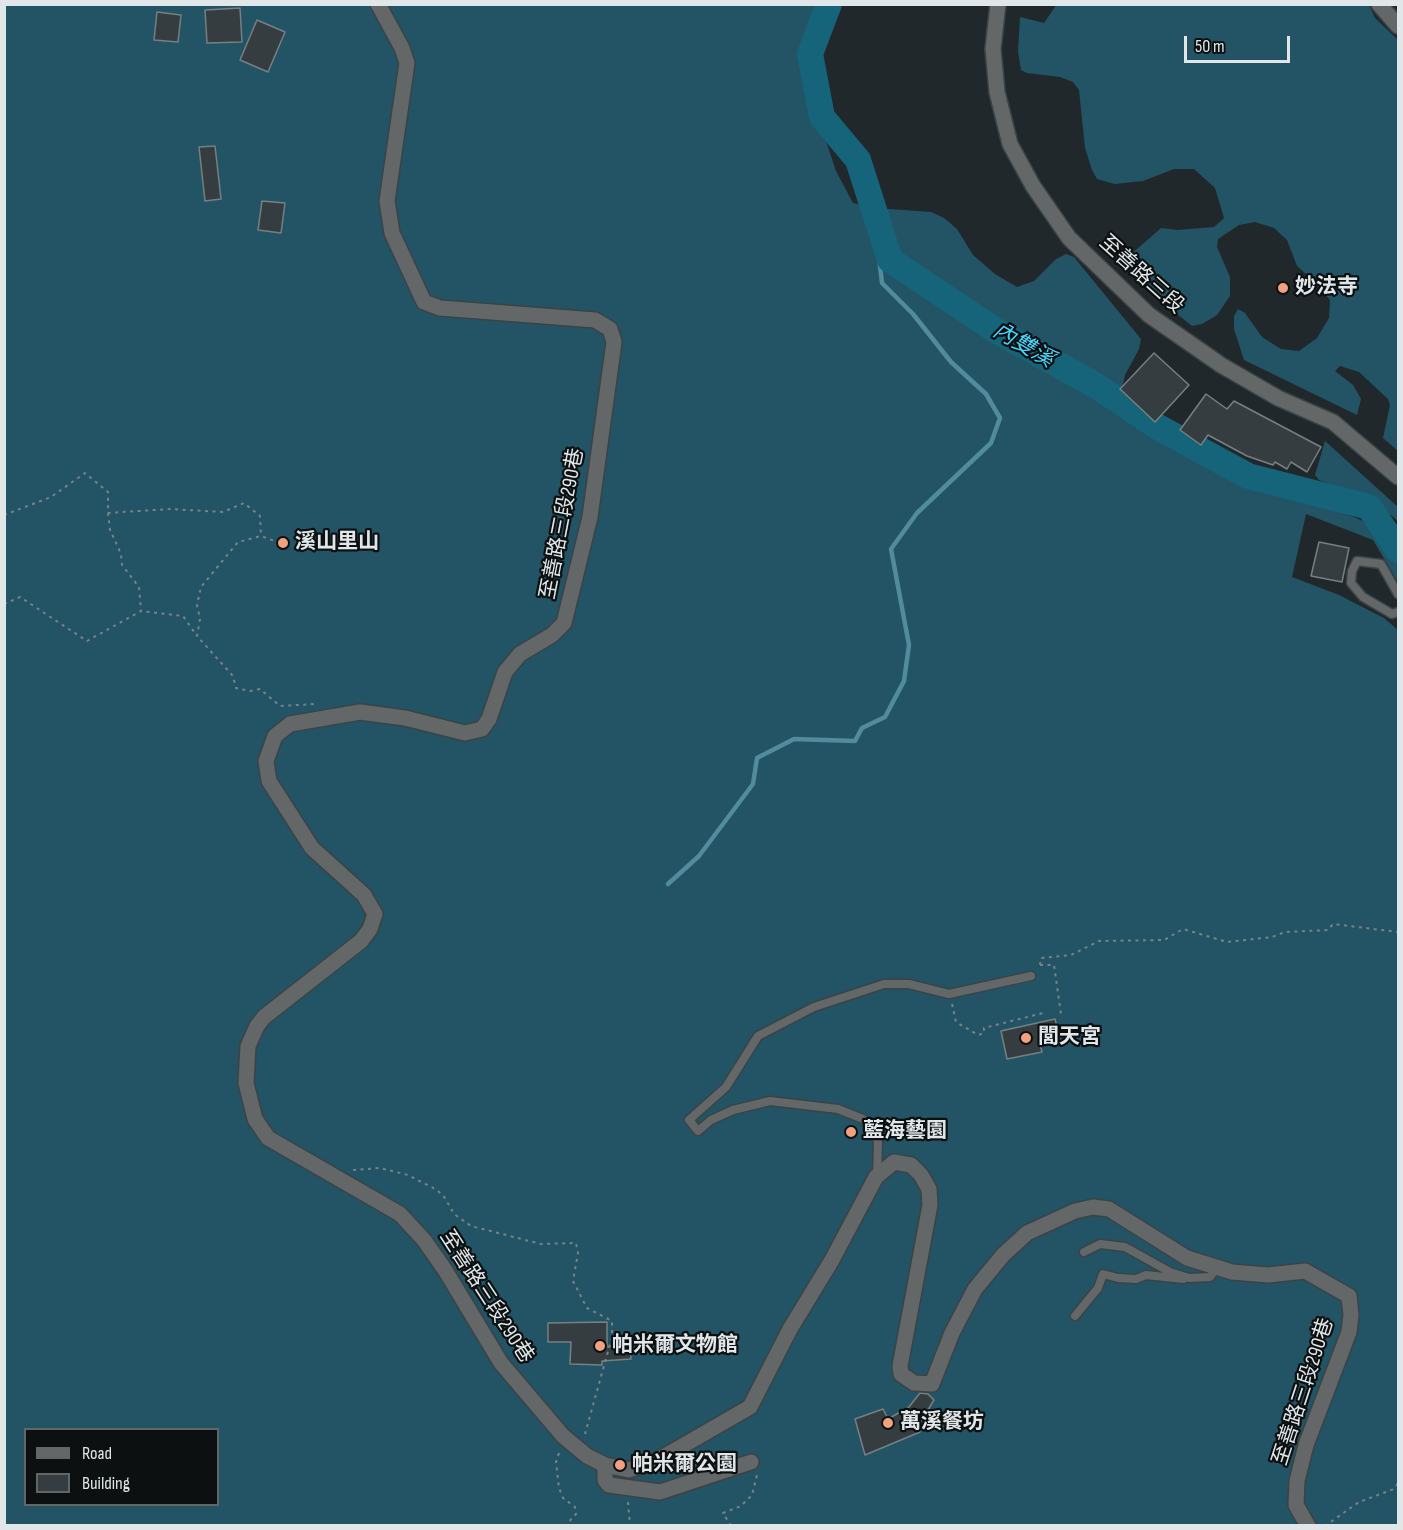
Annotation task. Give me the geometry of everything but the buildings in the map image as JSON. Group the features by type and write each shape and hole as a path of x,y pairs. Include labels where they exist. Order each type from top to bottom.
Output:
{"street":[{"name":"至善路三段290巷","path":"378,4 402,48 407,63 387,201 392,233 424,302 440,308 595,320 610,329 614,342 590,517 564,623 552,635 520,654 505,672 489,719 482,729 465,733 405,718 360,712 290,724 275,736 266,761 269,781 312,848 364,895 375,914 370,929 361,941 264,1017 248,1046 246,1083 255,1119 268,1138 400,1214 424,1240 446,1270 501,1363 563,1436 587,1456 605,1466 629,1470 644,1466 750,1407 790,1329 832,1260 876,1177 894,1162 911,1165 921,1175 929,1189 930,1205 920,1269 900,1366 901,1374 914,1383 932,1384 952,1333 975,1289 1003,1255 1027,1233 1058,1218 1093,1207 1109,1209 1187,1258 1216,1268 1243,1274 1305,1271 1349,1296 1351,1315 1349,1332 1306,1445 1297,1481 1296,1505 1308,1526"},
{"name":"至善路三段","path":"998,4 993,49 997,92 1010,144 1033,186 1069,238 1149,315 1231,370 1278,398 1333,422 1368,449 1398,477"},
{"path":"1379,4 1398,26"},
{"path":"605,1466 605,1480 609,1485 660,1492 751,1462"}],"lane":[{"path":"1398,594 1382,564 1358,561 1352,571 1351,583 1363,597 1392,614 1398,612"},
{"path":"876,1177 878,1142 872,1128 863,1119 838,1109 770,1101 733,1110 711,1120 698,1131 689,1120 726,1088 758,1036 814,1007 884,984 909,984 949,994 1031,976"},
{"path":"1084,1252 1100,1244 1125,1247 1160,1267 1189,1278"},
{"path":"1075,1316 1098,1288 1103,1274 1136,1279 1146,1275 1168,1279 1210,1277 1216,1268"}],"path":[{"path":"1113,4 1131,4"},
{"path":"4,514 51,497 85,473 108,492 110,530 121,554 122,565 139,587 141,611"},
{"path":"108,513 170,509 223,512 244,503 260,516 261,536"},
{"path":"197,636 200,619 197,605 201,587 238,542 261,536 280,543"},
{"path":"4,604 20,597 87,640 141,611 183,616 197,636 233,676 236,688 250,691 260,689 280,706 320,703 326,718"},
{"path":"1041,965 1041,958 1071,955 1099,941 1164,940 1183,929 1227,942 1272,937 1285,932 1328,930 1333,924 1398,932"},
{"path":"1031,976 1032,969 1041,965 1054,965 1060,1014"},
{"path":"949,994 956,1022 978,1035 984,1033 984,1028 1043,1013"},
{"path":"346,1183 354,1169 380,1168 408,1174 437,1190 445,1198 454,1214 471,1226 541,1244 576,1243 578,1253 573,1281 587,1308 612,1321 612,1337 586,1432 575,1445 559,1453 556,1462 562,1498 575,1507 576,1514 565,1526"},
{"path":"731,1526 723,1513 741,1506 752,1495 757,1475 751,1462"},
{"path":"1325,1526 1359,1502 1394,1489 1398,1483"},
{"path":"629,1489 627,1508 630,1526"}],"shaded area":[{"path":"1057,4 1369,5 1375,18 1396,38 1398,41 1398,451 1383,438 1390,405 1388,399 1359,372 1340,366 1335,371 1353,385 1361,399 1357,415 1244,360 1234,329 1234,316 1238,309 1245,313 1262,337 1281,349 1299,351 1317,338 1329,318 1330,300 1297,266 1287,240 1274,228 1255,222 1239,225 1218,239 1217,247 1230,277 1230,296 1217,315 1202,324 1192,326 1152,294 1129,256 1161,228 1178,230 1214,227 1224,218 1215,188 1194,169 1174,169 1143,181 1115,184 1097,179 1085,148 1079,90 1073,82 1060,77 1027,73 1021,70 1018,52 1020,17 1044,23"},
{"path":"5,5 819,5 810,45 813,102 836,171 853,203 875,208 931,212 944,218 957,229 973,255 995,274 1017,287 1034,281 1056,259 1066,254 1074,257 1141,339 1139,349 1125,375 1118,407 1131,418 1242,481 1354,517 1391,534 1398,540 1398,582 1373,540 1306,514 1292,577 1339,595 1384,618 1398,630 1398,1525 5,1526"},
{"path":"1325,441 1398,507 1398,521 1374,501 1319,480 1315,475"}],"waterway":[{"name":"內雙溪","path":"829,4 810,54 822,117 858,160 890,260 995,330 1095,385 1156,426 1248,476 1369,507 1398,550"},
{"path":"668,884 699,856 753,784 757,758 794,739 855,741 862,728 885,717 904,681 909,645 891,549 917,513 991,443 1000,418 986,394 951,362 913,314 882,283 873,206"}],"place":[{"name":"妙法寺","path":"1283,288"},
{"name":"溪山里山","path":"283,543"},
{"name":"閭天宮","path":"1026,1038"},
{"name":"藍海藝園","path":"851,1132"},
{"name":"帕米爾文物館","path":"600,1346"},
{"name":"萬溪餐坊","path":"888,1423"},
{"name":"帕米爾公園","path":"620,1465"}]}
